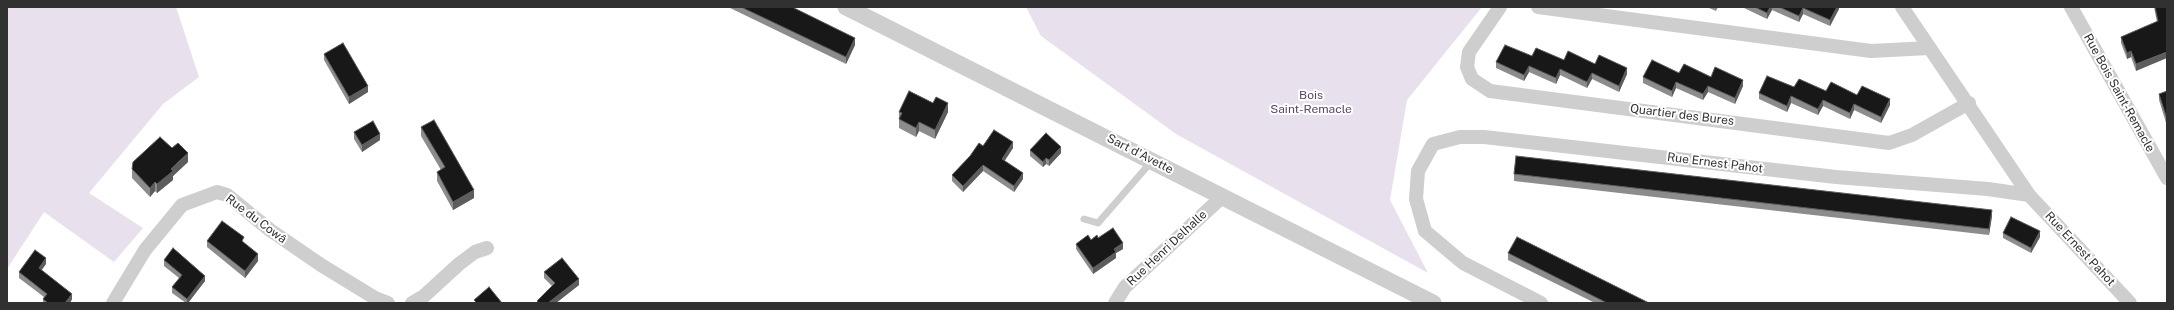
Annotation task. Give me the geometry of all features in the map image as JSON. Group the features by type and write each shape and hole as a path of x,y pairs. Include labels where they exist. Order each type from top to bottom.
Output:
{"street":[{"name":"Sart d'Avette","path":"846,7 1433,303"},
{"name":"Quartier des Bures","path":"1500,7 1469,52 1467,67 1472,79 1490,91 1889,142 1912,135 1969,103"},
{"path":"1538,7 1871,51 1929,48"},
{"name":"Rue Ernest Pahot","path":"1902,7 1929,48 1969,103 2029,195 2130,303"},
{"name":"Rue Bois Saint-Remacle","path":"2070,7 2167,178"},
{"name":"Rue Ernest Pahot","path":"1542,303 1462,263 1425,231 1416,199 1418,171 1433,144 1460,137 1484,137 1836,177 2029,195"},
{"name":"Rue du Cowâ","path":"113,303 145,250 182,205 217,192 227,195 270,230 321,265 375,298 388,303"},
{"name":"Rue Henri Delhalle","path":"1115,303 1125,287 1223,196"},
{"path":"412,303 424,296 458,264 475,252 487,248"}],"lane":[{"path":"1084,219 1098,223 1152,161"}],"green space":[{"path":"7,7 176,7 199,77 163,104 89,193 143,228 114,262 44,212 7,269"},
{"name":"Bois Saint-Remacle","path":"1026,7 1482,7 1407,100 1390,200 1428,273 1176,134 1041,36"}],"building":[{"path":"741,7 792,7 855,38 846,57"},
{"path":"1755,7 1770,7 1767,13"},
{"path":"1779,7 1837,7 1830,20 1803,8 1799,16"},
{"path":"2155,7 2167,7 2167,52 2136,64 2131,51 2127,53 2121,37 2158,21"},
{"path":"343,43 368,86 349,97 324,54"},
{"path":"1505,45 1532,56 1536,48 1564,60 1568,51 1595,64 1599,55 1627,68 1619,86 1592,73 1587,82 1560,69 1556,78 1529,66 1524,75 1496,62"},
{"path":"1652,60 1679,73 1684,64 1711,77 1715,67 1743,80 1735,98 1708,86 1703,94 1676,82 1672,91 1643,77"},
{"path":"1767,76 1794,87 1799,79 1826,91 1831,82 1857,95 1862,86 1890,99 1881,117 1854,104 1850,113 1823,100 1818,109 1791,96 1787,106 1759,93"},
{"path":"909,91 933,103 936,97 948,103 935,130 919,122 916,128 899,119 902,113 899,112"},
{"path":"2167,91 2167,119 2159,94"},
{"path":"434,120 474,190 453,202 437,172 445,167 421,127"},
{"path":"373,121 380,134 362,145 354,132"},
{"path":"994,130 1013,142 1002,159 1023,173 1014,186 983,165 963,186 952,175 970,156 979,143 983,146"},
{"path":"1046,133 1061,147 1049,160 1046,158 1043,162 1030,150"},
{"path":"160,137 172,148 178,143 188,153 171,169 173,171 157,184 155,182 150,188 132,169 133,162"},
{"path":"1516,156 1992,210 1989,229 1514,174"},
{"path":"2011,217 2040,231 2031,248 2003,233"},
{"path":"222,221 244,237 242,241 258,254 245,271 207,241"},
{"path":"1113,228 1123,243 1114,249 1116,252 1093,268 1076,244 1088,235 1091,240 1097,235 1098,238"},
{"path":"1517,237 1649,303 1607,303 1508,253"},
{"path":"173,248 205,276 187,299 172,287 182,275 164,260"},
{"path":"35,250 46,258 39,268 72,294 65,303 48,303 43,299 47,294 19,272"},
{"path":"562,258 579,279 548,303 539,303 537,301 555,283 544,272"},
{"path":"489,287 502,303 474,303 476,302 474,300"}]}
